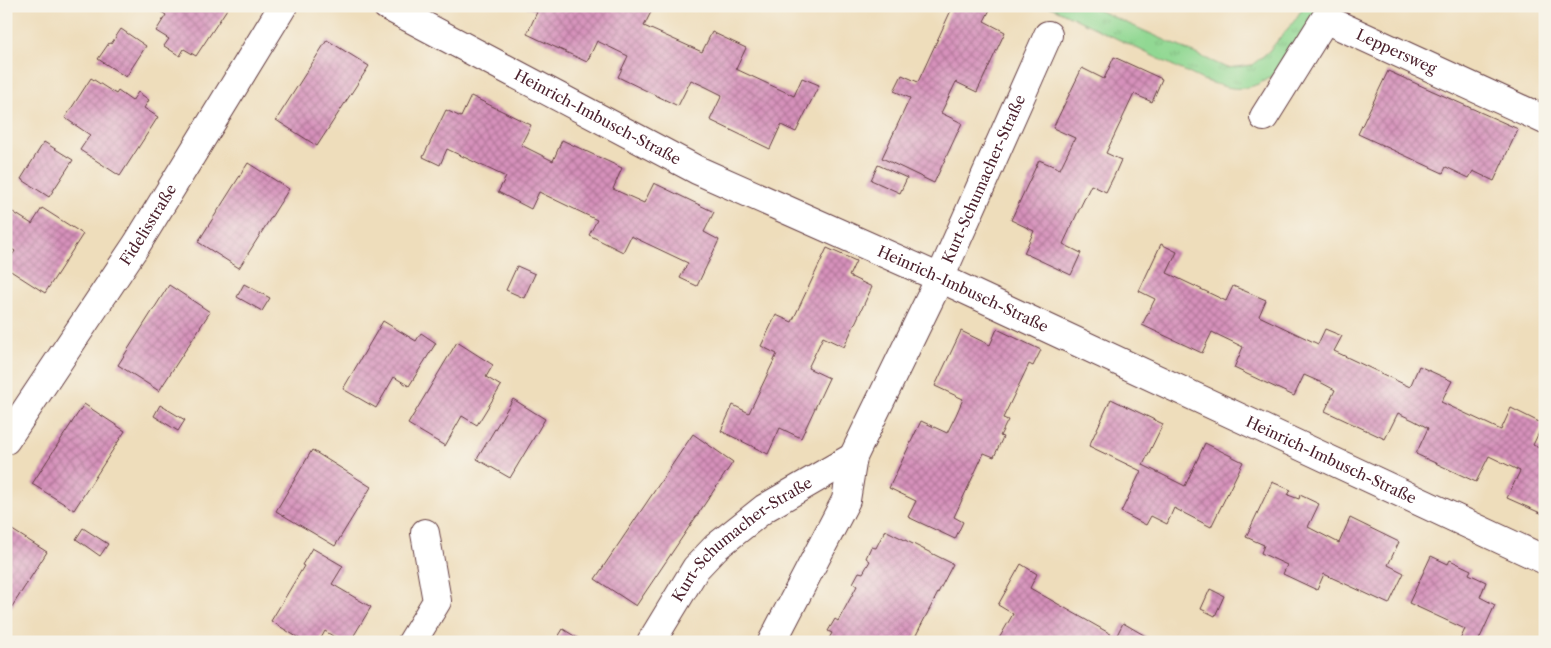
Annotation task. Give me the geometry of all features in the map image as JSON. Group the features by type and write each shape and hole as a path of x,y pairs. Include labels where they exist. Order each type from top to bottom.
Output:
{"street":[{"name":"Fidelisstraße","path":"6,440 137,244 283,6"},
{"name":"Heinrich-Imbusch-Straße","path":"387,6 697,170 940,278 1545,560"},
{"name":"Leppersweg","path":"1264,117 1325,19 1545,120"},
{"name":"Kurt-Schumacher-Straße","path":"772,642 846,500 853,457 940,278 1048,35"},
{"name":"Kurt-Schumacher-Straße","path":"652,642 696,568 716,547 765,508 853,457"},
{"path":"412,642 437,601 425,534"}],"green space":[{"path":"1049,6 1089,6 1227,68 1252,65 1268,52 1295,20 1304,6 1320,6 1296,48 1275,73 1262,82 1248,87 1232,88 1205,81"}],"building":[{"path":"153,6 229,6 196,56 184,49 180,56 164,46 169,39 156,31 166,15"},
{"path":"524,6 605,6 611,9 612,6 644,6 652,10 644,26 702,52 712,32 746,48 736,69 794,96 802,78 819,85 796,132 781,125 770,149 710,120 722,95 706,87 691,80 678,106 618,77 628,56 597,41 587,62 527,34 537,12"},
{"path":"953,6 992,6 984,21 1005,32 977,92 956,82 941,113 962,123 934,183 882,158 910,98 894,91 902,75 918,82"},
{"path":"121,29 146,46 126,77 98,59"},
{"path":"327,40 369,66 317,146 276,120"},
{"path":"1114,57 1162,79 1152,102 1134,94 1106,153 1121,160 1114,176 1106,192 1091,185 1063,244 1081,253 1071,275 1024,253 1034,231 1011,220 1039,160 1060,169 1075,138 1053,128 1082,68 1104,79"},
{"path":"1388,71 1518,129 1494,181 1473,171 1469,178 1446,167 1443,173 1358,134"},
{"path":"91,78 116,94 118,91 132,101 138,92 149,100 144,108 158,117 120,176 80,150 90,135 65,118"},
{"path":"471,96 531,125 521,145 553,161 562,140 622,168 613,189 644,203 654,183 714,212 704,232 719,240 697,286 680,278 688,263 631,236 623,252 589,235 597,220 539,192 531,209 498,192 506,177 447,149 440,165 423,157 446,110 461,117"},
{"path":"44,142 73,160 49,197 21,179"},
{"path":"248,163 289,189 239,268 198,242"},
{"path":"878,165 907,178 900,193 871,180"},
{"path":"42,208 83,234 45,293 6,268 6,264 15,251 6,246 6,212 8,209 32,224"},
{"path":"1161,244 1177,252 1167,273 1226,301 1233,286 1266,300 1259,316 1318,344 1325,329 1342,336 1334,351 1410,387 1419,366 1452,381 1441,402 1501,430 1511,408 1543,424 1533,445 1545,451 1545,515 1507,498 1520,471 1489,456 1476,482 1416,454 1428,428 1413,420 1398,413 1385,439 1325,411 1335,390 1320,382 1304,375 1294,396 1234,368 1243,347 1212,332 1202,353 1142,325 1155,299 1139,291"},
{"path":"827,248 856,261 849,276 872,287 844,347 823,337 808,368 829,378 801,438 780,428 768,454 721,431 733,405 749,413 777,354 761,346 776,315 792,322"},
{"path":"517,266 535,274 524,298 506,290"},
{"path":"244,284 270,298 262,311 237,297"},
{"path":"169,285 210,312 159,391 118,365"},
{"path":"383,321 416,341 421,333 436,343 409,386 394,377 376,408 343,389"},
{"path":"997,329 1041,350 1033,366 1029,364 1003,418 1008,420 1000,436 1003,437 994,457 984,453 954,517 963,522 955,539 908,517 916,501 889,488 921,421 947,433 956,415 963,399 935,386 961,331 990,345"},
{"path":"457,342 493,365 486,377 501,386 477,425 462,416 445,446 408,424"},
{"path":"513,399 545,419 510,478 477,459"},
{"path":"1111,399 1163,424 1143,465 1185,486 1205,443 1243,462 1211,527 1174,508 1167,524 1151,516 1146,525 1121,512 1141,471 1089,446"},
{"path":"84,404 125,431 74,510 32,484"},
{"path":"160,405 185,420 178,431 154,416"},
{"path":"693,434 733,462 636,606 595,579"},
{"path":"312,450 371,487 335,546 276,511"},
{"path":"1272,482 1291,490 1288,495 1299,499 1300,495 1319,504 1308,527 1339,543 1350,518 1399,542 1388,565 1404,573 1389,604 1324,574 1317,590 1283,574 1287,565 1261,553 1264,545 1246,537"},
{"path":"6,526 47,552 6,616"},
{"path":"83,528 108,544 100,556 76,539"},
{"path":"885,530 953,564 912,642 827,642 832,633 828,631 835,619 838,621 857,586 853,583 859,572 863,573 870,561 866,558 871,547 876,548"},
{"path":"312,548 343,566 332,584 371,607 350,642 342,642 325,631 319,642 305,642 271,621 304,566 302,565"},
{"path":"1431,556 1448,564 1450,560 1471,570 1469,574 1486,582 1480,597 1495,605 1478,642 1459,642 1465,629 1409,603"},
{"path":"1021,564 1037,574 1030,588 1116,637 1123,623 1156,642 997,642 1013,614 998,605"},
{"path":"1210,589 1224,596 1215,616 1201,609"},
{"path":"563,629 584,642 555,642"}]}
